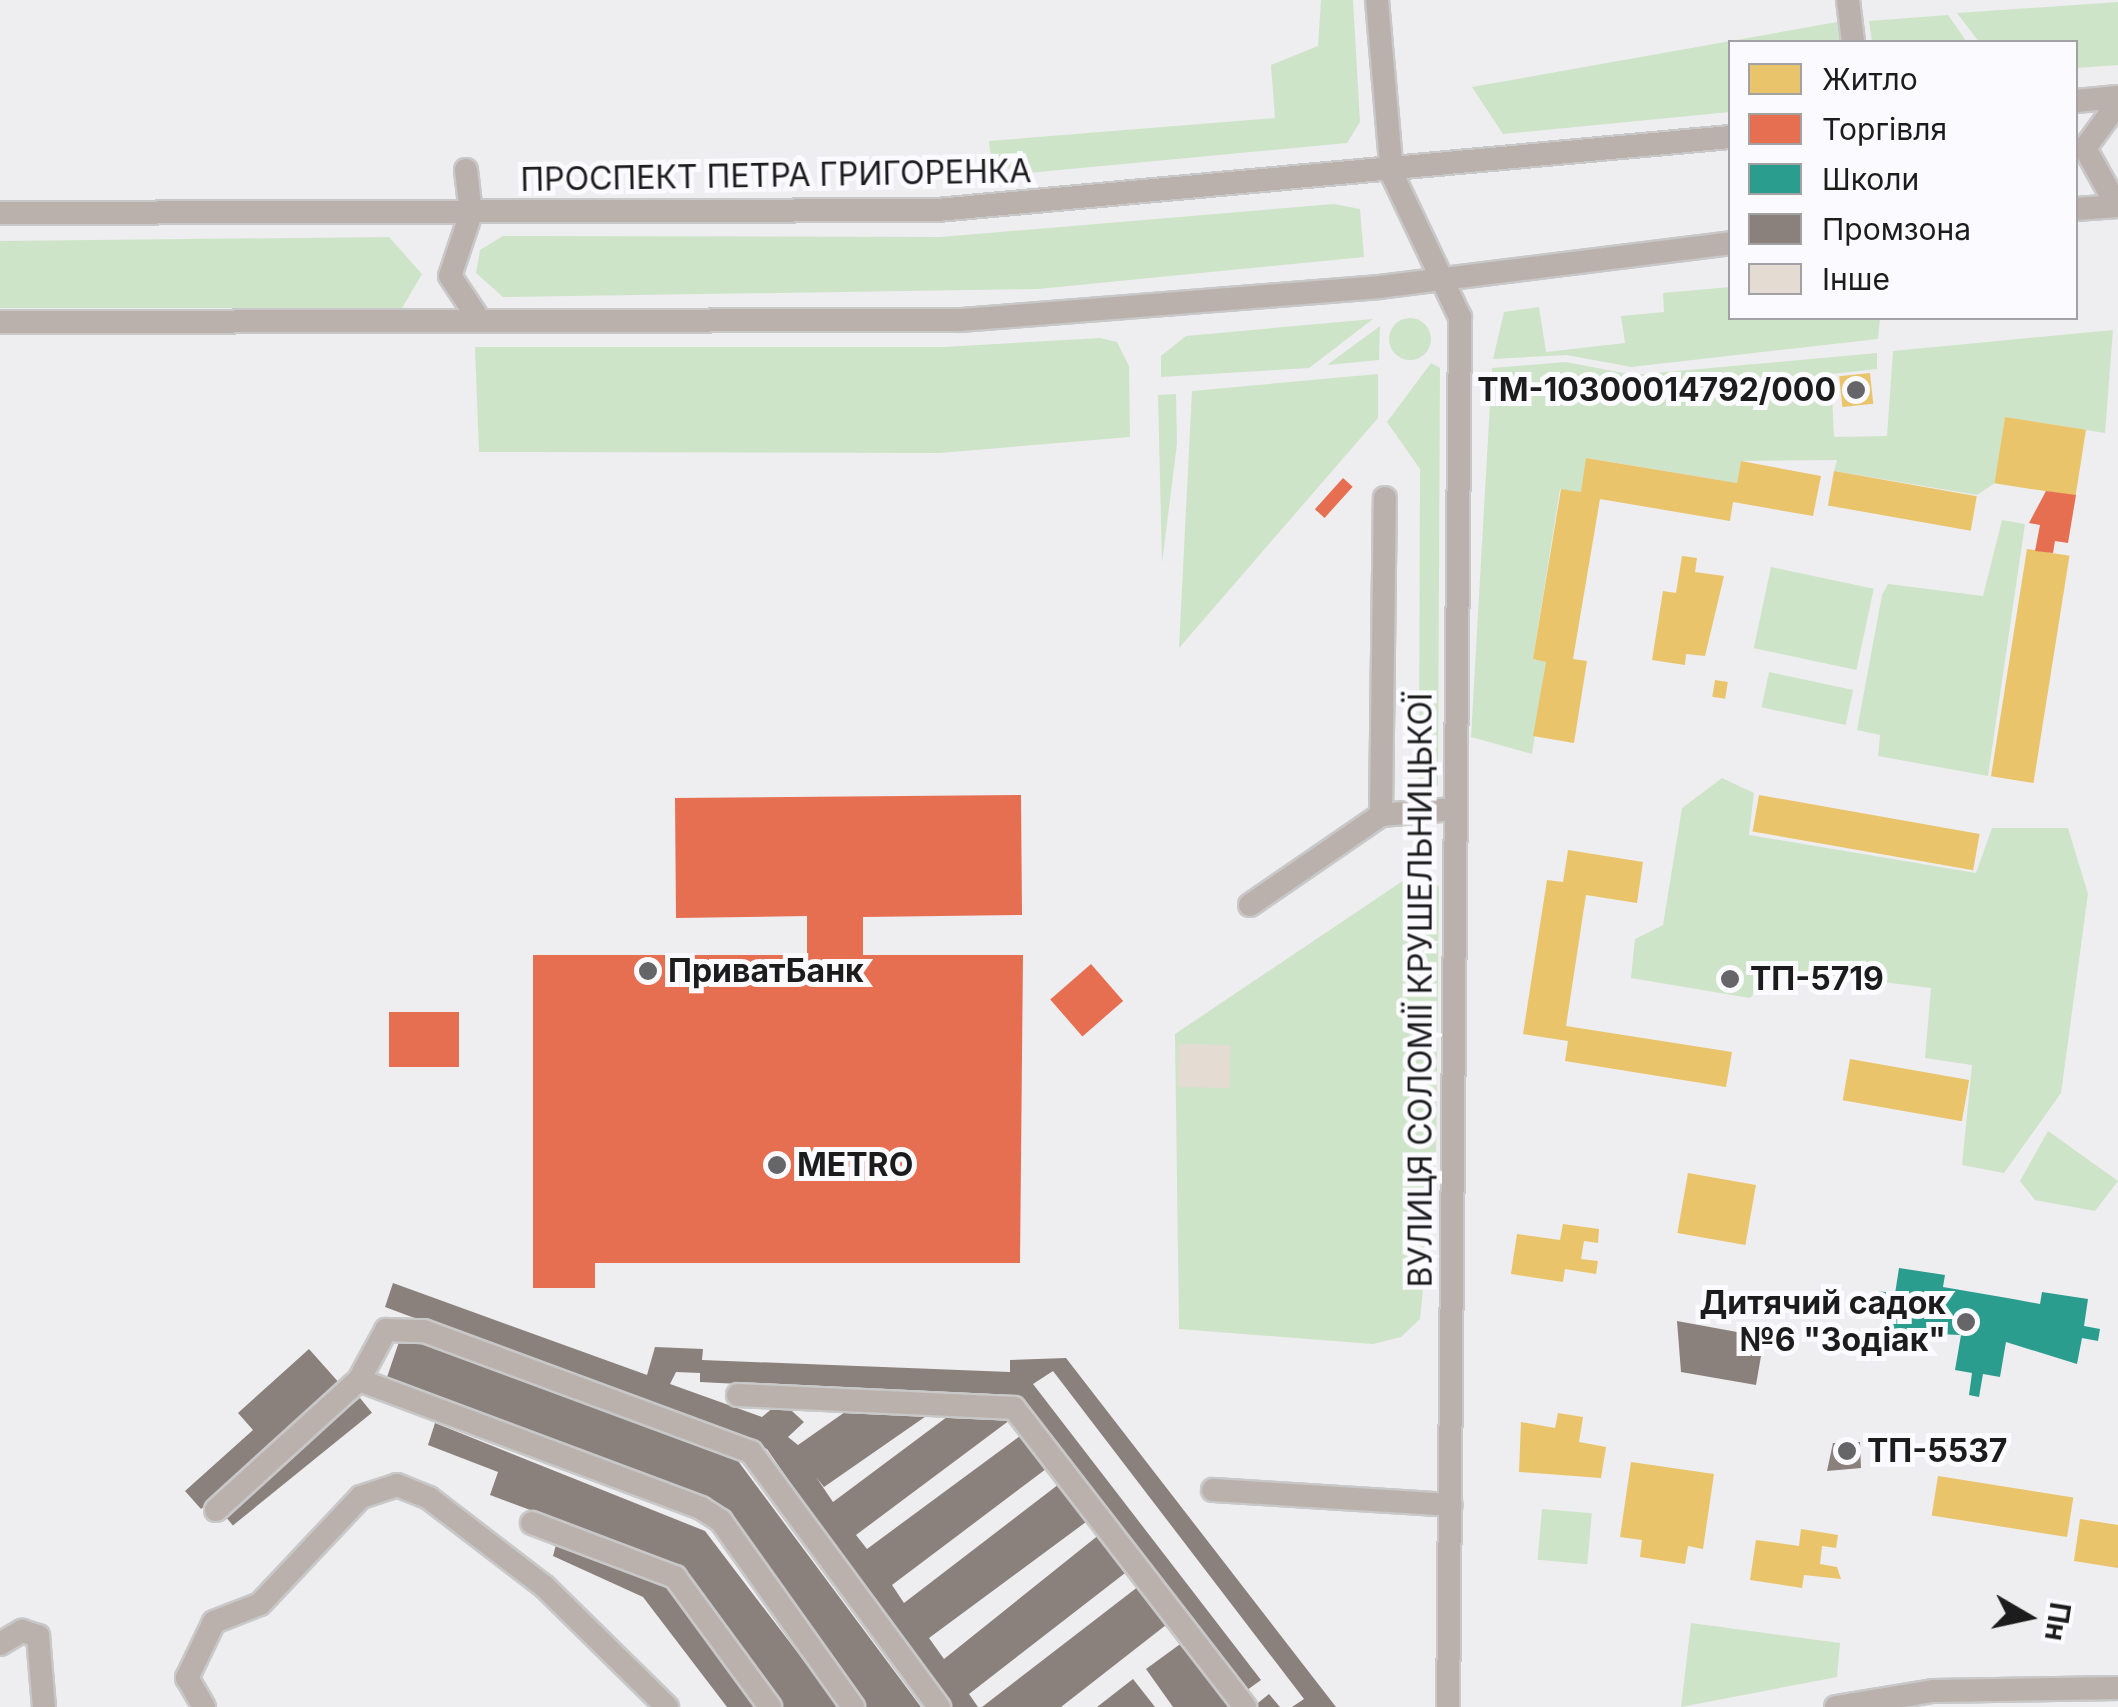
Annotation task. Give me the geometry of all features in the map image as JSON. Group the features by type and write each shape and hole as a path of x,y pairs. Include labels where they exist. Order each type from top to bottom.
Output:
{"street":[{"path":"1378,0 1392,174"},
{"path":"1848,0 1854,40"},
{"path":"2078,101 2118,100"},
{"path":"2078,210 2118,206 2085,148 2118,100"},
{"name":"ПРОСПЕКТ ПЕТРА ГРИГОРЕНКА","path":"0,213 937,210 1392,174 1728,137"},
{"path":"466,170 471,213 450,276 480,321"},
{"name":"ВУЛИЦЯ СОЛОМІЇ КРУШЕЛЬНИЦЬКОЇ","path":"1392,174 1460,318 1448,1707"},
{"path":"0,322 961,320 1441,277 1728,243"},
{"path":"1381,815 1385,498"},
{"path":"1250,905 1381,815 1454,809"},
{"path":"216,1510 359,1380 374,1344 402,1326 751,1452 939,1707"},
{"path":"359,1380 711,1515 854,1707"},
{"path":"738,1395 1014,1408 1246,1707"},
{"path":"204,1707 188,1678 214,1622 282,1587 361,1497 397,1485 429,1498 544,1587 667,1707"},
{"path":"1213,1490 1451,1505"},
{"path":"532,1522 675,1577 770,1707"},
{"path":"0,1644 22,1631 38,1636 44,1707"},
{"path":"1836,1707 1933,1692 2080,1698 2118,1688"}],"green space":[{"path":"1321,0 1353,0 1360,122 1347,143 1017,174 991,158 989,141 1275,118 1271,65 1318,46"},
{"path":"2118,2 2118,65 2078,68 2078,40 1977,40 1957,13"},
{"path":"1948,15 1966,40 1872,40 1869,21"},
{"path":"1837,22 1840,40 1736,40"},
{"path":"1728,41 1728,112 1503,134 1472,87"},
{"path":"1334,204 1360,209 1364,257 1038,289 503,297 476,273 480,250 503,236 940,237"},
{"path":"389,237 422,274 402,308 0,308 0,241"},
{"path":"1728,287 1728,320 1880,320 1878,339 1631,367 1567,355 1493,359 1504,312 1539,307 1546,352 1625,343 1621,316 1664,312 1663,293"},
{"path":"1410,318 1425,324 1431,339 1425,354 1410,360 1395,354 1389,339 1395,324"},
{"path":"1373,319 1309,368 1161,377 1161,356 1186,336"},
{"path":"1380,326 1379,360 1327,365"},
{"path":"2113,330 2105,433 2005,417 1995,483 1977,495 1834,471 1837,460 1741,461 1737,483 1587,458 1581,492 1560,489 1533,659 1546,662 1532,754 1471,737 1492,368 1566,362 1633,375 1877,353 1877,369 1831,374 1834,437 1887,436 1893,351"},
{"path":"1100,338 1117,342 1129,366 1130,437 939,453 479,452 475,347 944,347"},
{"path":"1431,363 1440,368 1438,786 1419,787 1420,469 1387,422"},
{"path":"1378,374 1378,418 1179,648 1192,391"},
{"path":"1176,394 1177,444 1162,563 1158,395"},
{"path":"2002,520 2025,524 1988,776 1878,756 1880,735 1857,730 1882,595 1888,584 1983,596"},
{"path":"1771,567 1874,589 1856,670 1754,648"},
{"path":"1769,672 1853,690 1846,725 1762,707"},
{"path":"1722,778 1754,793 1749,835 1976,873 1992,828 2068,828 2088,894 2061,1093 2004,1173 1962,1165 1972,1065 1925,1058 1931,988 1779,969 1750,998 1631,978 1635,939 1663,925 1682,808"},
{"path":"1427,835 1429,876 1439,887 1436,1161 1420,1319 1401,1337 1373,1344 1179,1329 1175,1034 1419,870 1419,837"},
{"path":"2048,1131 2118,1181 2095,1211 2035,1200 2020,1181"},
{"path":"1542,1509 1592,1513 1587,1564 1538,1560"},
{"path":"1691,1623 1840,1643 1837,1677 1681,1707"}],"building: Житло":[{"name":"ТМ-10300014792/000","path":"1870,373 1873,404 1842,407 1839,376"},
{"path":"2005,417 2086,430 2076,496 1995,483"},
{"path":"1586,458 1737,483 1741,461 1821,476 1813,516 1733,502 1730,521 1600,499 1573,659 1587,661 1574,743 1533,736 1546,662 1533,659 1561,489 1581,492"},
{"path":"1834,471 1977,496 1971,531 1828,505"},
{"path":"2027,549 2069,556 2033,783 1991,776"},
{"path":"1682,556 1697,558 1695,572 1724,576 1705,656 1686,654 1685,665 1652,660 1663,591 1676,593"},
{"path":"1715,680 1728,682 1725,699 1712,697"},
{"path":"1759,795 1980,834 1973,870 1753,831"},
{"path":"1568,850 1643,862 1637,903 1586,895 1566,1026 1732,1052 1726,1087 1565,1061 1568,1041 1523,1034 1547,880 1563,882"},
{"path":"1850,1059 1969,1080 1962,1121 1843,1100"},
{"path":"1688,1173 1756,1185 1745,1245 1677,1233"},
{"path":"1563,1224 1599,1229 1598,1243 1584,1241 1581,1259 1598,1261 1596,1274 1565,1269 1563,1282 1511,1274 1517,1234 1560,1240"},
{"path":"1558,1413 1583,1417 1579,1442 1606,1447 1601,1478 1519,1472 1521,1422 1555,1428"},
{"path":"1631,1462 1714,1474 1703,1549 1688,1546 1685,1564 1640,1557 1642,1540 1620,1537"},
{"path":"1938,1476 2073,1497 2067,1537 1932,1516"},
{"path":"2080,1519 2118,1525 2118,1568 2074,1561"},
{"path":"1801,1529 1838,1535 1836,1548 1822,1546 1820,1564 1837,1567 1841,1579 1804,1575 1802,1588 1750,1580 1756,1540 1799,1546"}],"building: Торгівля":[{"path":"1343,478 1353,487 1325,518 1315,509"},
{"path":"2046,491 2076,495 2068,543 2055,541 2053,553 2035,551 2040,525 2029,523"},
{"name":"METRO","path":"1021,795 1022,915 863,917 863,955 1023,955 1020,1263 595,1263 595,1288 533,1288 533,955 807,955 807,916 676,918 675,798"},
{"path":"1091,964 1123,1001 1082,1036 1050,999"},
{"path":"389,1012 459,1012 459,1067 389,1067"}],"building: Школи":[{"path":"1899,1268 1945,1275 1943,1287 2040,1304 2042,1292 2088,1299 2084,1326 2100,1329 2098,1341 2082,1338 2077,1364 2006,1342 2000,1377 1983,1374 1979,1397 1969,1395 1972,1373 1955,1370 1961,1335 1888,1332 1893,1306 1877,1304 1879,1291 1895,1294"}],"building: Промзона":[{"name":"ТП-5719","path":"1724,968 1740,970 1737,990 1722,988"},
{"path":"393,1283 647,1375 655,1347 703,1349 702,1360 1010,1372 1010,1360 1066,1358 1336,1707 1292,1707 1304,1699 1053,1371 1033,1384 1261,1680 1243,1693 1013,1398 700,1382 700,1373 676,1372 670,1384 762,1417 781,1401 804,1422 788,1437 798,1445 855,1405 932,1412 824,1487 816,1477 833,1502 959,1408 1014,1417 856,1535 867,1549 1024,1433 1046,1469 892,1585 904,1603 1063,1481 1090,1519 929,1638 944,1659 1100,1534 1129,1570 969,1694 978,1707 945,1707 767,1449 385,1307"},
{"path":"1677,1321 1748,1334 1744,1354 1761,1356 1756,1385 1681,1372"},
{"path":"402,1333 738,1461 921,1707 863,1707 716,1502 386,1380"},
{"path":"309,1349 341,1385 201,1509 185,1491 253,1430 238,1413"},
{"path":"360,1398 372,1413 233,1525 221,1511"},
{"path":"435,1423 705,1531 839,1707 779,1707 670,1562 490,1495 498,1472 428,1445"},
{"name":"ТП-5537","path":"1860,1442 1861,1468 1827,1471 1833,1443"},
{"path":"558,1537 658,1575 757,1707 727,1707 643,1597 553,1556"},
{"path":"1139,1586 1166,1625 1061,1707 982,1707"},
{"path":"1183,1642 1230,1707 1173,1707 1146,1669"},
{"path":"1133,1679 1155,1707 1097,1707"},
{"path":"1269,1694 1280,1707 1253,1707"}],"building: Інше":[{"path":"1179,1044 1230,1045 1229,1088 1178,1087"}],"place":[{"name":"ТМ-10300014792/000","path":"1856,390"},
{"name":"ПриватБанк","path":"648,971"},
{"name":"ТП-5719","path":"1730,979"},
{"name":"METRO","path":"777,1165"},
{"name":"Дитячий садок №6 \"Зодіак\"","path":"1966,1322"},
{"name":"ТП-5537","path":"1847,1451"}]}
